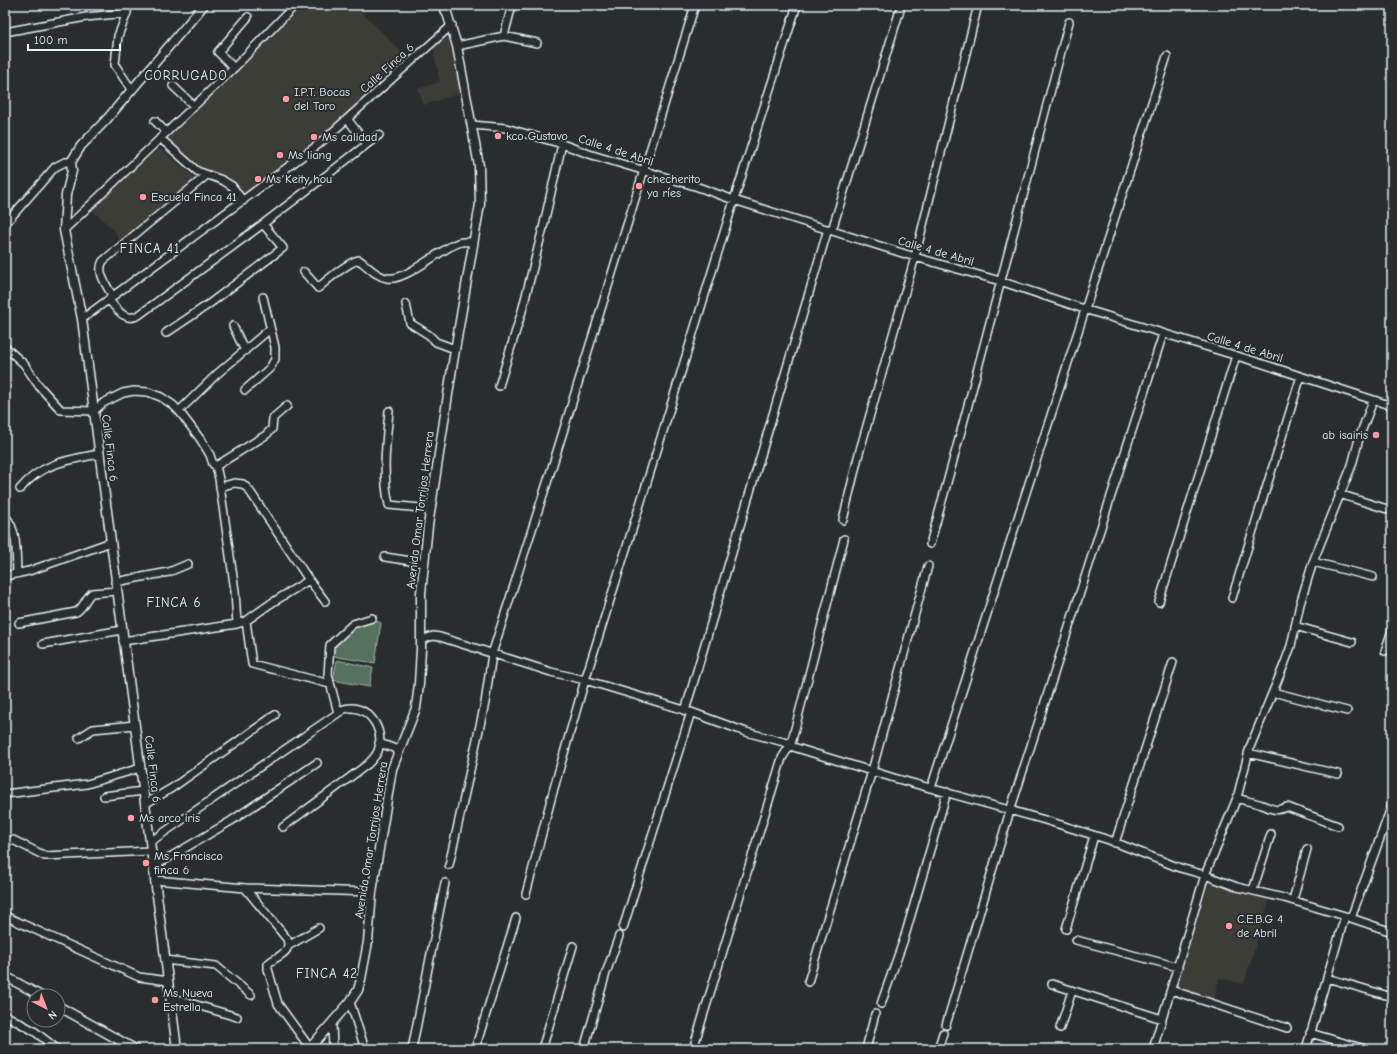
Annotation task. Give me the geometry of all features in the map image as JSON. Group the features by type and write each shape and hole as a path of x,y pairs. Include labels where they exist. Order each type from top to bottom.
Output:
{"street":[{"path":"64,230 234,68 295,5"},
{"name":"Avenida Omar Torrijos Herrera","path":"309,1049 350,1002 358,990 368,942 372,892 392,769 416,708 420,684 421,593 424,563 455,349 480,204 479,166 457,46 447,9 442,5"},
{"path":"504,36 512,5"},
{"path":"449,865 485,704 492,654 557,453 694,5"},
{"path":"526,894 585,680 734,200 798,5"},
{"path":"843,520 858,457 915,257 978,5"},
{"path":"82,319 64,230 66,195 72,171 71,162 80,146 107,119 201,6"},
{"path":"5,32 127,9 118,36 115,65 132,89"},
{"path":"623,928 830,230 900,10"},
{"path":"234,68 218,52 248,17"},
{"path":"930,544 1069,22"},
{"name":"Calle Finca 6","path":"177,1049 111,542 98,454 94,410 82,319 319,144 348,120 452,25"},
{"path":"457,46 504,36 537,43"},
{"path":"931,788 1016,528 1084,309 1167,56"},
{"path":"173,86 194,106"},
{"path":"348,120 367,144"},
{"path":"155,121 166,132"},
{"name":"Calle 4 de Abril","path":"472,125 506,128 562,144 589,154 698,187 734,200 915,257 1000,281 1392,406"},
{"path":"207,175 100,264 100,273 111,298 123,316 131,318 135,317 263,224 379,135"},
{"path":"160,138 197,171 222,180 232,186 243,200"},
{"path":"499,386 522,311 562,144"},
{"path":"6,220 55,167 65,162 71,162"},
{"path":"166,333 209,304 283,248 263,224"},
{"path":"304,272 318,288 346,266 356,260 359,260 377,274 387,278 394,278 417,267 458,242 473,242"},
{"path":"245,390 270,368 275,358 275,347 263,297"},
{"path":"406,304 410,323 429,335 436,342 455,349"},
{"path":"233,326 245,351"},
{"path":"179,411 217,374 270,329"},
{"path":"946,1025 1010,811 1164,334"},
{"path":"5,347 24,364 39,386 61,410 94,410 103,403 134,391 148,392 161,397 179,411 201,440 210,455 213,464 216,466 235,591 237,624"},
{"path":"1159,602 1236,356"},
{"path":"1232,598 1301,376"},
{"path":"1154,1049 1205,875 1237,798 1248,752 1291,646 1300,604 1313,562 1339,494 1352,465 1360,435 1373,401"},
{"path":"216,466 266,435 272,429 273,418 287,406"},
{"path":"389,410 384,452 386,492 389,505 431,509"},
{"path":"20,489 36,473 48,467 70,460 98,454"},
{"path":"220,487 234,483 243,484 249,490 309,580 325,601"},
{"path":"1339,494 1386,509"},
{"path":"6,517 12,524 16,547 17,574"},
{"path":"693,1049 782,758 791,744 844,539"},
{"path":"5,576 29,571 111,542"},
{"path":"385,557 424,563"},
{"path":"1313,562 1373,577"},
{"path":"115,582 169,572 188,564"},
{"path":"808,982 872,771 928,566"},
{"path":"123,641 237,624 246,621 309,580"},
{"path":"19,623 76,612 92,594 117,590"},
{"path":"338,713 328,675 330,645 353,624 372,618"},
{"path":"246,621 252,664 330,684"},
{"path":"1295,626 1352,642"},
{"path":"42,644 122,630"},
{"path":"1386,651 1392,630"},
{"path":"421,640 433,636 440,637 551,672 585,680 688,712 746,732 791,744 790,746 1094,836 1180,868 1237,886 1293,900 1392,932"},
{"path":"1115,843 1173,662"},
{"path":"1273,692 1347,711"},
{"path":"150,842 338,713 350,707 368,713 377,725 379,743 378,751 368,764 283,827"},
{"path":"145,804 172,788 275,715"},
{"path":"79,738 93,729 135,725"},
{"path":"379,743 399,750"},
{"path":"1248,752 1338,774"},
{"path":"153,867 231,820 317,763"},
{"path":"5,795 87,784 140,768"},
{"path":"104,796 143,791"},
{"path":"881,1004 904,939 947,792"},
{"path":"1237,798 1263,805 1269,809 1278,810 1287,807 1338,826"},
{"path":"1306,1049 1327,978 1348,917 1392,805"},
{"path":"1253,890 1271,834"},
{"path":"1066,929 1094,836"},
{"path":"5,841 13,840 45,856 151,851"},
{"path":"1293,900 1307,849"},
{"path":"155,880 245,888 372,892"},
{"path":"412,1049 445,883"},
{"path":"245,888 287,939 288,946"},
{"path":"5,916 139,977 168,981"},
{"path":"475,1049 516,918"},
{"path":"309,1049 278,1004 268,964 283,953 288,946 319,928"},
{"path":"584,1049 606,973 619,936"},
{"path":"1076,940 1178,967"},
{"path":"542,1049 574,946"},
{"path":"165,960 216,966 251,995"},
{"path":"5,976 27,988"},
{"path":"1327,978 1392,997"},
{"path":"1052,984 1162,1019"},
{"path":"1171,990 1286,1028"},
{"path":"1060,1028 1072,991"},
{"path":"170,997 237,1017"},
{"path":"350,1002 365,1049"},
{"path":"66,1010 135,1049"},
{"path":"866,1049 875,1014"},
{"path":"5,1015 34,1031 57,1049"},
{"path":"332,1023 333,1049"},
{"path":"938,1049 943,1033"},
{"path":"1310,1033 1365,1049"}],"shaded area":[{"name":"I.P.T. Bocas del Toro","path":"303,5 355,5 408,59 343,118 245,194 237,184 223,176 198,167 167,139"},
{"path":"445,37 450,39 461,93 424,105 418,89 440,82 433,47"},
{"name":"Escuela Finca 41","path":"158,149 164,151 198,181 121,243 115,231 92,210 123,179"},
{"name":"C.E.B.G 4 de Abril","path":"1210,880 1269,900 1244,984 1219,978 1214,1000 1176,987"}],"green space":[{"path":"374,620 381,623 375,663 332,656 335,642 354,625"},
{"path":"337,660 373,668 369,687 333,680"}],"place":[{"name":"I.P.T. Bocas del Toro","path":"286,99"},
{"name":"kco Gustavo","path":"498,136"},
{"name":"Ms calidad","path":"314,137"},
{"name":"Ms liang","path":"280,155"},
{"name":"Ms Keity hou","path":"258,179"},
{"name":"checherito ya ríes","path":"639,186"},
{"name":"Escuela Finca 41","path":"143,197"},
{"name":"ab isairis","path":"1376,435"},
{"name":"Ms arco iris","path":"131,818"},
{"name":"Ms Francisco finca 6","path":"146,863"},
{"name":"C.E.B.G 4 de Abril","path":"1229,926"},
{"name":"Ms Nueva Estrella","path":"155,1000"}],"district":[{"name":"CORRUGADO","path":"186,75"},
{"name":"FINCA 41","path":"150,248"},
{"name":"FINCA 6","path":"174,602"},
{"name":"FINCA 42","path":"327,973"}]}
